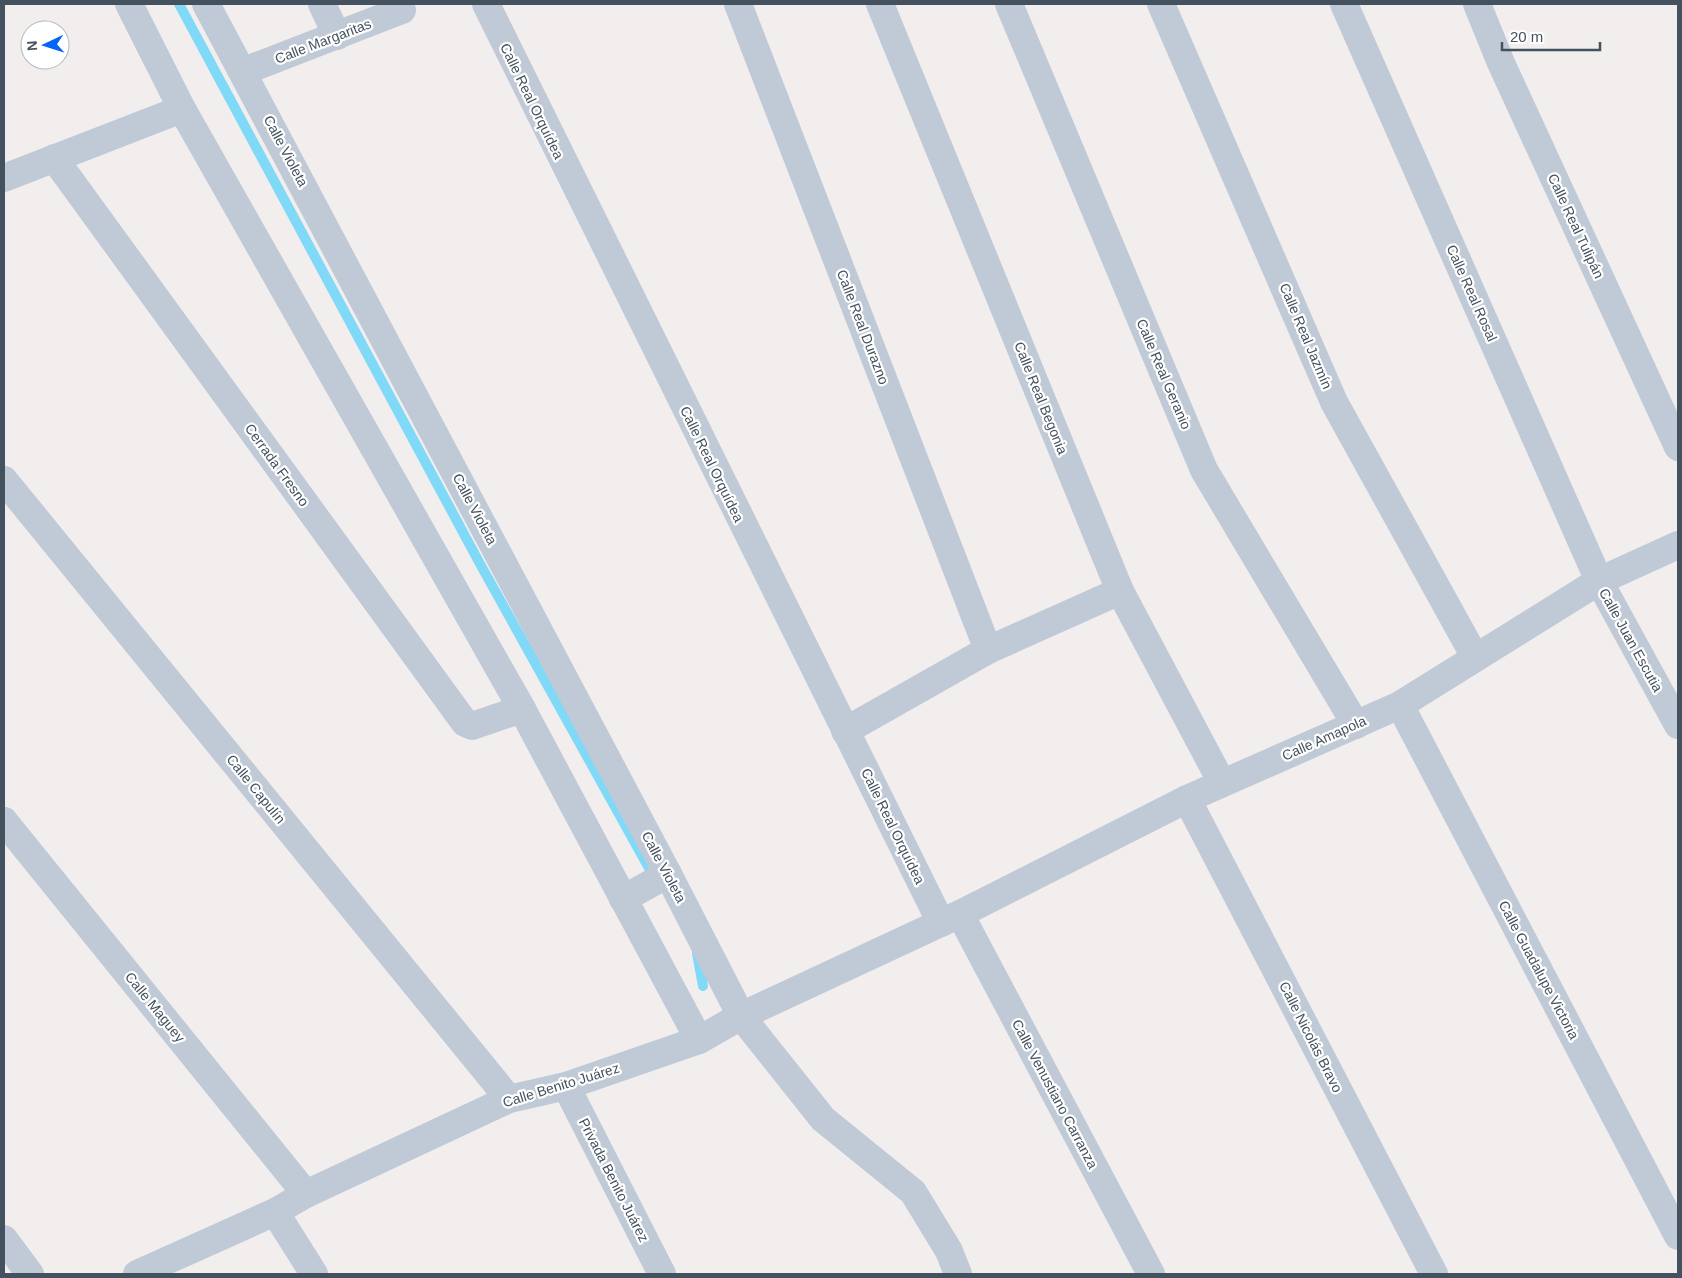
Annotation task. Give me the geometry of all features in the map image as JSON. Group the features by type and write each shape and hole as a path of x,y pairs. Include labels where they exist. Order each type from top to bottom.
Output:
{"street":[{"path":"129,4 182,109 629,896 699,1040"},
{"name":"Calle Violeta","path":"206,4 244,71 664,877 741,1016 824,1118 913,1192 949,1251 958,1274"},
{"path":"322,4 337,36"},
{"name":"Calle Real Orquídea","path":"486,4 845,731 950,919"},
{"name":"Calle Real Durazno","path":"738,4 988,650"},
{"name":"Calle Real Begonia","path":"880,4 1120,591 1222,784"},
{"name":"Calle Real Geranio","path":"1009,4 1204,470 1356,724"},
{"name":"Calle Real Jazmín","path":"1161,4 1334,402 1475,657"},
{"name":"Calle Real Rosal","path":"1344,4 1599,581"},
{"name":"Calle Real Tulipán","path":"1477,4 1501,63 1678,448"},
{"name":"Calle Margaritas","path":"244,71 402,10"},
{"path":"4,178 182,109"},
{"name":"Cerrada Fresno","path":"54,158 465,723 472,726 522,709"},
{"name":"Calle Capulín","path":"4,480 509,1099"},
{"name":"Calle Amapola","path":"950,919 1187,799 1400,705 1599,581 1678,545"},
{"name":"Calle Juan Escutia","path":"1599,581 1678,725"},
{"path":"845,731 988,650 1120,591"},
{"name":"Calle Guadalupe Victoria","path":"1400,705 1678,1236"},
{"name":"Calle Nicolás Bravo","path":"1187,799 1434,1274"},
{"name":"Calle Maguey","path":"8,836 306,1194"},
{"path":"629,896 664,877"},
{"name":"Calle Benito Juárez","path":"137,1274 275,1212 306,1194 509,1099 566,1086 699,1040 741,1016 950,919"},
{"name":"Calle Venustiano Carranza","path":"950,919 1150,1274"},
{"name":"Privada Benito Juárez","path":"566,1086 662,1274"},
{"path":"275,1212 314,1274"},
{"path":"4,1239 30,1274"}],"waterway":[{"path":"179,4 479,562 654,877"},
{"path":"697,953 703,986"}]}
